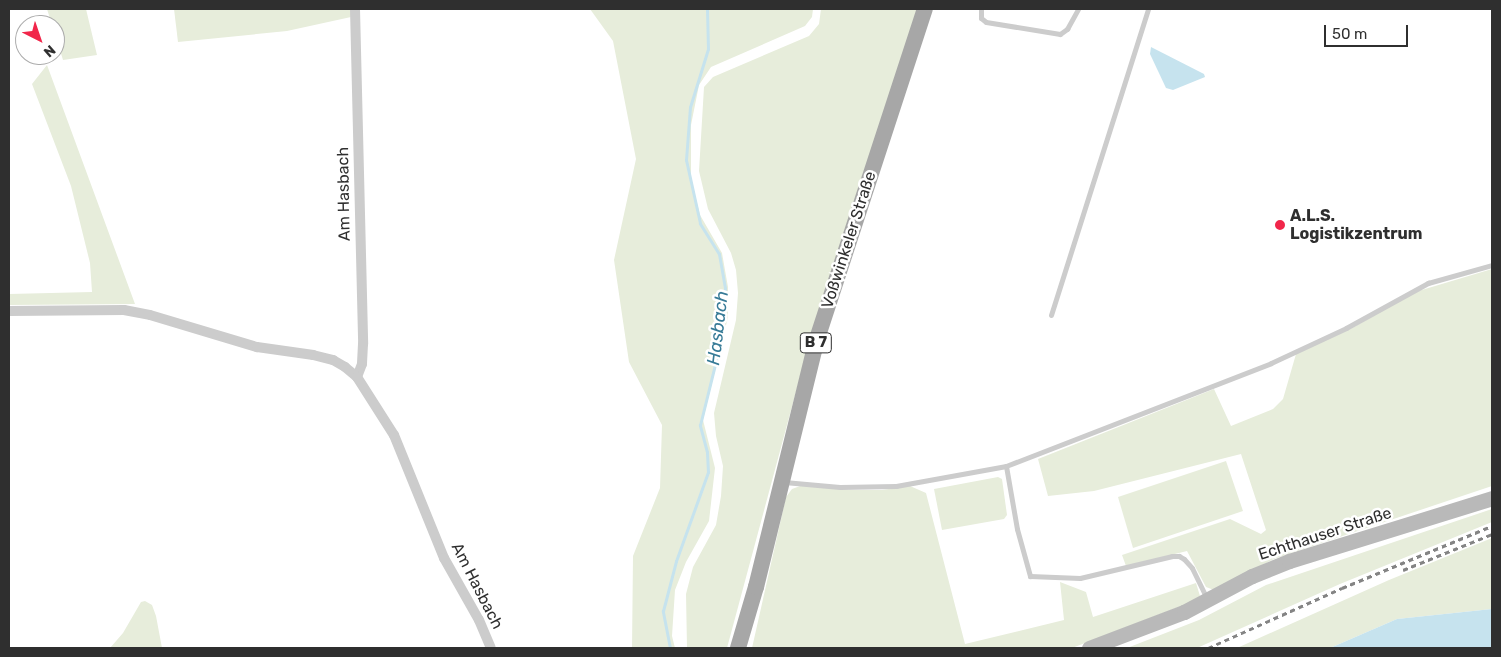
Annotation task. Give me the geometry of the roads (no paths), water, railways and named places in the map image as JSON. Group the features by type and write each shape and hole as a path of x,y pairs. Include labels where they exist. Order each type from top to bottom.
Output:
{"main road":[{"name":"Voßwinkeler Straße","path":"738,648 756,587 816,342 925,9"},
{"name":"Echthauser Straße","path":"1089,648 1184,612 1208,601 1252,576 1289,561 1492,498"}],"street":[{"name":"Am Hasbach","path":"355,9 363,344 362,364 357,377"},
{"name":"Am Hasbach","path":"9,311 124,310 150,315 257,347 313,355 333,360 357,377 394,435 444,558 479,620 491,648"}],"lane":[{"path":"981,9 981,18 986,22 1060,34 1067,29 1078,9"},
{"path":"1051,316 1148,9"},
{"path":"782,482 840,488 886,487 1006,466 1271,363 1346,328 1428,283 1492,265"},
{"path":"1006,466 1017,529 1030,576 1080,578 1179,556 1192,568 1208,601"}],"water":[{"path":"1151,47 1204,74 1205,77 1173,90 1166,88 1150,54"},
{"path":"1492,609 1492,648 1330,648 1397,619"}],"waterway":[{"name":"Hasbach","path":"670,648 663,611 676,561 708,472 707,452 700,425 719,348 725,288 719,254 700,223 686,160 690,107 708,49 707,9"}],"railway":[{"path":"1208,648 1342,588 1492,526"},
{"path":"1403,570 1492,534"}],"place":[{"name":"A.L.S. Logistikzentrum","path":"1280,225"}]}
